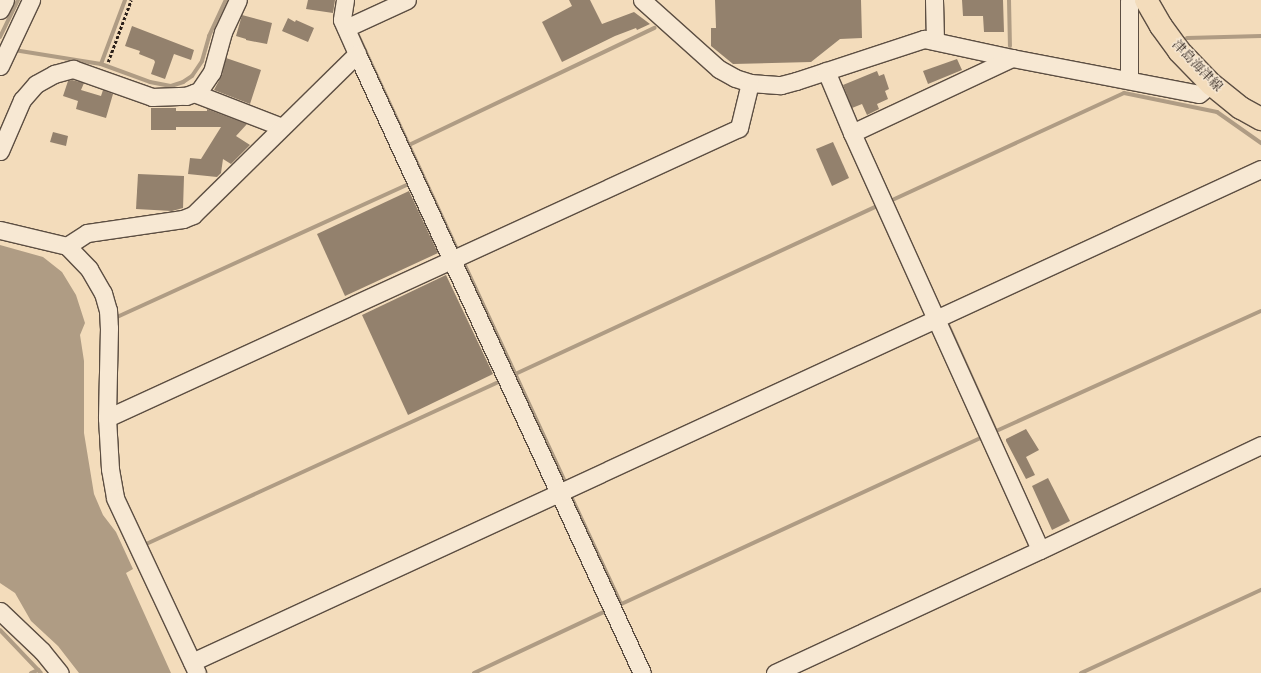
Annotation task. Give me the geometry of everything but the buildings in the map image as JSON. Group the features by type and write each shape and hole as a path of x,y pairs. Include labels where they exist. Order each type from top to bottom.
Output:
{"main road":[{"name":"津島海津線","path":"1146,0 1161,26 1179,51 1211,84 1241,108 1261,119"}],"street":[{"path":"0,10 5,0"},
{"path":"0,66 32,0"},
{"path":"0,151 22,100 36,84 54,74 73,69 152,97 175,97 194,93 204,85 212,72 223,32 238,0"},
{"path":"345,0 342,20 357,54 642,673"},
{"path":"346,28 407,0"},
{"path":"934,0 935,41"},
{"path":"1129,0 1129,80"},
{"path":"646,2 719,69 735,78 750,83 781,85 924,39 1012,58 1199,94 1211,84"},
{"path":"68,246 87,233 184,219 193,215 357,54"},
{"path":"852,133 1012,58"},
{"path":"826,71 935,320 1040,550"},
{"path":"107,418 739,128 750,83"},
{"path":"194,93 282,127"},
{"path":"0,230 68,246 89,269 103,293 108,310 110,328 107,418 110,469 116,498 194,667 558,493 1261,169"},
{"path":"775,673 1261,445"},
{"path":"0,611 42,651 60,673"}],"path":[{"path":"108,62 131,0"}],"shaded area":[{"path":"0,245 43,257 62,272 76,295 85,323 80,335 84,361 84,433 94,494 103,515 116,532 133,569 126,573 171,673 79,673 58,646 31,621 15,593 0,583"}],"waterway":[{"path":"0,37 18,0"},
{"path":"101,64 125,0"},
{"path":"14,50 101,64 150,82 171,86 183,82 192,76 202,61 209,36 226,0"},
{"path":"1009,0 1010,46"},
{"path":"409,145 654,28"},
{"path":"358,35 458,251"},
{"path":"1187,38 1261,36"},
{"path":"888,202 1124,93 1217,112 1261,143"},
{"path":"117,317 411,183"},
{"path":"511,376 875,207"},
{"path":"463,261 566,484"},
{"path":"994,432 1261,311"},
{"path":"946,320 996,431"},
{"path":"144,545 500,381"},
{"path":"617,606 981,438"},
{"path":"570,494 621,604"},
{"path":"1081,673 1261,590"},
{"path":"474,673 606,611"},
{"path":"0,630 41,673"},
{"path":"31,673 38,670"}]}
